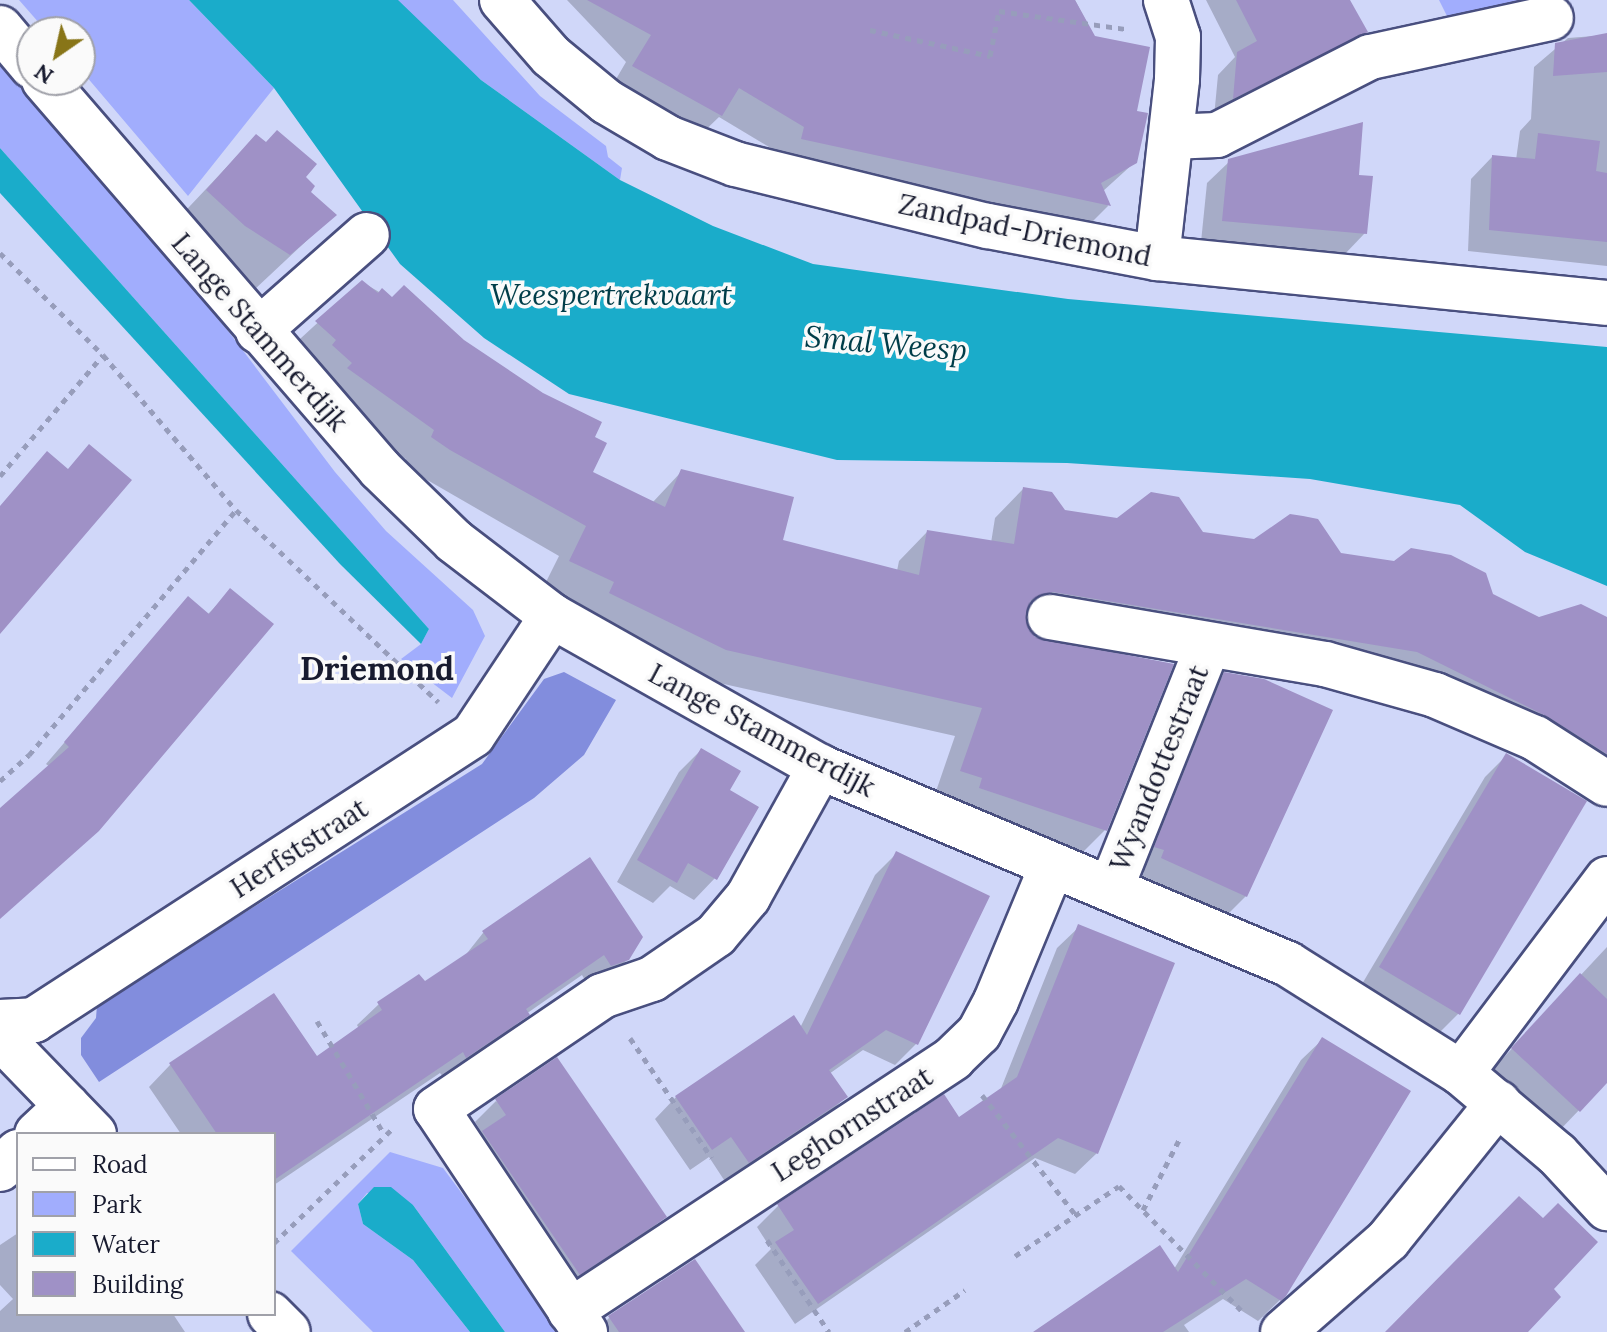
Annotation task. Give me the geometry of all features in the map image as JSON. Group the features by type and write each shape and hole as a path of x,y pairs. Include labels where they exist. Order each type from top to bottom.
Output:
{"street":[{"name":"Zandpad-Driemond","path":"502,0 578,80 637,121 701,152 988,226 1157,258 1607,303"},
{"path":"1171,137 1217,135 1370,57 1551,18"},
{"path":"1157,258 1171,137 1172,19"},
{"path":"0,28 16,47"},
{"name":"Lange Stammerdijk","path":"58,96 380,469 443,531 552,616 820,767 1288,964 1461,1073 1557,1154 1607,1208"},
{"path":"258,331 367,235"},
{"name":"Herfststraat","path":"0,1022 34,1020 473,735 552,616"},
{"name":"Wyandottestraat","path":"1050,617 1207,648 1325,664 1435,695 1535,738 1607,784"},
{"name":"Wyandottestraat","path":"1111,888 1207,648"},
{"path":"578,1321 436,1109 602,996 652,979 716,935 748,897 820,767"},
{"name":"Leghornstraat","path":"578,1321 953,1058 979,1033 996,1001 1052,866"},
{"path":"1461,1073 1607,879"},
{"path":"0,1037 66,1125"},
{"path":"1267,1326 1388,1240 1498,1103"},
{"path":"0,1169 16,1154"}],"path":[{"path":"870,30 990,56 999,11 1172,19"},
{"path":"0,253 103,355 236,510 473,735"},
{"path":"0,476 103,355"},
{"path":"0,781 29,755 236,510"},
{"path":"317,1021 383,1132"},
{"path":"953,1058 1075,1214"},
{"path":"276,1241 383,1132 436,1109"},
{"path":"1143,1210 1179,1140"},
{"path":"1015,1256 1119,1186 1267,1326"},
{"path":"905,1332 965,1290"}],"green space":[{"path":"19,0 189,0 274,88 188,196 96,88 96,16 33,16"},
{"path":"394,0 453,0 540,96 606,146 608,157 622,168 620,180 481,80"},
{"path":"1439,0 1537,0 1450,22"},
{"path":"0,63 16,81 16,96 29,96 172,257 335,472 386,531 473,610 485,636 452,698 401,659 421,644 429,629 0,148"},
{"path":"390,1152 443,1168 565,1332 505,1332 413,1205 367,1193 358,1204 363,1224 413,1260 470,1332 373,1332 291,1251"}],"shaded area":[{"path":"564,672 616,700 584,755 534,798 99,1082 81,1055 81,1038 96,1018 97,1005 482,764 544,679"}],"water":[{"name":"Weespertrekvaart","path":"189,0 398,0 481,80 620,180 713,226 813,264 1068,299 1607,347 1607,586 1525,552 1460,505 1310,479 1067,463 837,460 569,394 484,338 400,264 274,88"},
{"path":"0,148 429,629 421,644 340,564 0,193"},
{"path":"374,1187 391,1187 413,1205 505,1332 470,1332 413,1260 363,1224 358,1204"}],"building":[{"path":"587,0 1075,0 1095,36 1150,47 1137,111 1148,113 1137,163 1101,183 1111,206 801,139 804,127 739,88 722,116 632,66 651,35"},
{"path":"1236,0 1350,0 1368,32 1233,99 1237,52 1257,41"},
{"path":"1607,33 1607,72 1553,76 1555,43"},
{"path":"1363,122 1359,175 1373,176 1367,234 1222,221 1228,159"},
{"path":"277,130 317,164 306,177 315,186 311,192 337,215 290,255 245,226 206,190 256,134 266,142"},
{"path":"1538,133 1600,141 1596,171 1607,173 1607,242 1489,230 1492,155 1535,159"},
{"path":"362,280 378,293 382,288 392,297 404,285 464,340 543,393 602,422 595,437 607,443 593,472 665,507 681,469 794,497 783,540 919,575 927,530 1014,544 1023,487 1052,492 1065,510 1117,518 1151,492 1179,497 1203,532 1254,539 1290,514 1303,516 1318,519 1341,553 1394,561 1411,548 1451,555 1486,573 1493,594 1539,617 1581,604 1607,617 1607,754 1548,717 1417,652 1053,592 1031,600 1026,612 1035,637 1174,664 1107,831 979,788 982,778 960,771 982,708 726,650 609,593 614,582 569,561 586,526 450,450 431,437 434,430 347,368 352,363 332,345 336,340 315,321"},
{"path":"89,444 132,480 0,634 0,506 47,451 68,469"},
{"path":"230,588 274,624 99,831 0,919 0,808 69,747 64,742 188,596 209,614"},
{"path":"1224,672 1264,679 1333,710 1247,897 1161,858 1164,850 1154,847"},
{"path":"701,748 741,771 730,790 759,807 717,880 688,863 677,883 637,860"},
{"path":"1506,753 1587,801 1460,1015 1379,967"},
{"path":"896,851 990,896 918,1045 886,1030 829,1070 848,1097 749,1163 731,1137 712,1150 675,1096 794,1015 807,1035"},
{"path":"590,857 643,937 629,960 611,966 604,955 526,1009 530,1015 466,1058 463,1052 276,1179 276,1132 216,1132 169,1063 274,993 317,1056 382,1010 377,1002 419,974 425,981 488,939 482,931"},
{"path":"1078,924 1175,963 1098,1154 1058,1138 818,1304 775,1242 794,1230 777,1204 944,1094 959,1117 1017,1077"},
{"path":"1580,973 1607,999 1607,1083 1580,1112 1511,1048"},
{"path":"1322,1037 1411,1091 1286,1296 1281,1301 1246,1279 1163,1332 1033,1332 1160,1245 1178,1272"},
{"path":"557,1057 667,1217 580,1275 482,1131 506,1115 495,1099"},
{"path":"1519,1196 1543,1218 1558,1203 1598,1242 1554,1289 1561,1297 1528,1332 1385,1332"},
{"path":"695,1259 745,1332 619,1332 608,1316"}],"district":[{"name":"Driemond","path":"377,669"}],"water label":[{"name":"Smal Weesp","path":"886,343"}]}
